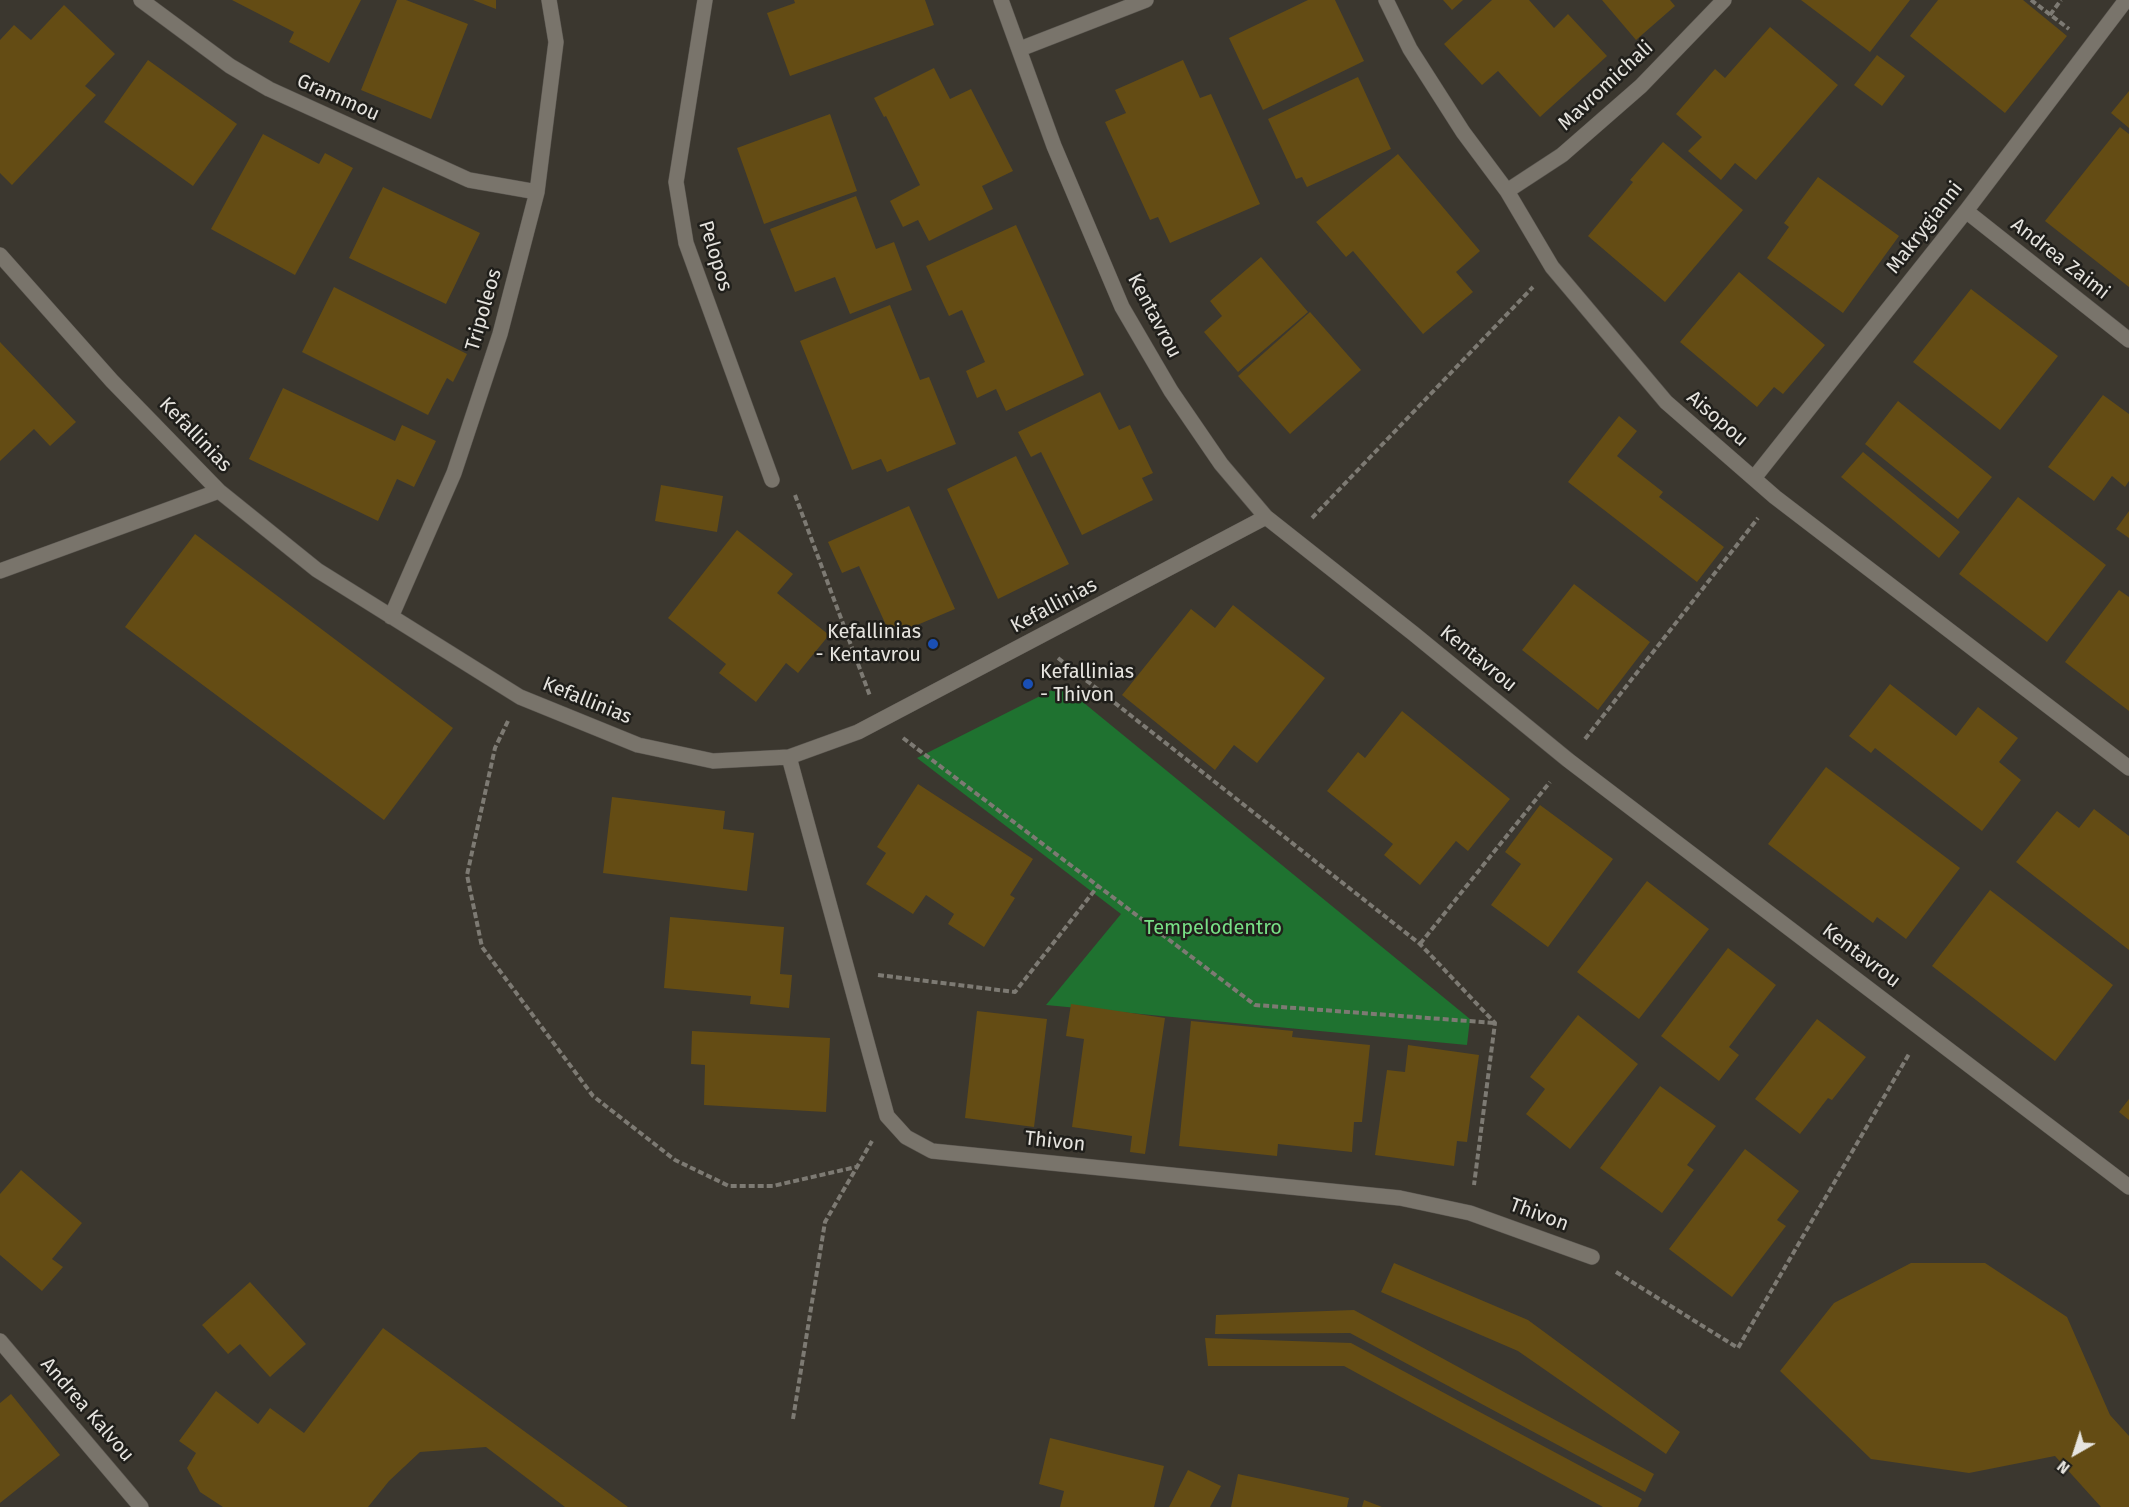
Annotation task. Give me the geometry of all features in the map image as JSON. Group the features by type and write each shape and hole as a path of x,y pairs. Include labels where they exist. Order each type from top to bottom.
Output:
{"street":[{"name":"Grammou","path":"141,0 230,66 268,89 468,180 537,192"},
{"name":"Tripoleos","path":"391,617 454,473 501,334 537,192 556,42 549,0"},
{"name":"Pelopos","path":"705,0 676,182 686,243 772,480"},
{"name":"Kentavrou","path":"1001,0 1054,146 1122,307 1190,419 1221,464 1266,518 1414,634 1568,760 2129,1187"},
{"path":"1020,50 1146,0"},
{"name":"Aisopou","path":"1386,0 1410,49 1463,132 1507,191 1552,267 1666,402 1775,496 2129,768"},
{"name":"Mavromichali","path":"1507,191 1562,155 1641,86 1724,0"},
{"name":"Makrygianni","path":"1754,478 1966,211 2126,0"},
{"name":"Andrea Zaimi","path":"1966,211 2129,340"},
{"name":"Kefallinias","path":"0,255 112,381 219,491 317,570 520,697 638,745 713,761 789,758 858,732 1266,518"},
{"path":"0,571 219,491"},
{"name":"Thivon","path":"789,758 887,1116 906,1137 932,1151 1400,1198 1470,1212 1592,1257"},
{"name":"Andrea Kalvou","path":"0,1341 141,1507"}],"path":[{"path":"2031,0 2092,46"},
{"path":"2050,15 2061,0"},
{"path":"1292,539 1552,267"},
{"path":"772,480 789,480 880,721 1255,1005 1495,1023"},
{"path":"1420,944 1775,496"},
{"path":"1034,640 1420,944 1495,1023"},
{"path":"520,697 495,748 467,875 482,947 593,1096 675,1160 729,1186 773,1186 856,1167"},
{"path":"847,971 1015,992 1098,886"},
{"path":"1470,1212 1495,1023"},
{"path":"1592,1257 1738,1348 1923,1030"},
{"path":"793,1419 825,1222 887,1116"}],"green space":[{"name":"Tempelodentro","path":"1062,685 1470,1019 1467,1045 1046,1005 1121,914 917,758"}],"building":[{"path":"232,0 361,0 329,63 289,42 294,32"},
{"path":"397,0 406,0 468,24 431,119 361,90"},
{"path":"473,0 496,0 496,9"},
{"path":"794,0 925,0 934,25 790,76 767,13 795,3"},
{"path":"1308,0 1335,0 1364,61 1263,110 1229,38"},
{"path":"1443,0 1463,0 1452,10"},
{"path":"1492,0 1529,0 1554,28 1568,14 1607,56 1540,117 1498,71 1482,85 1444,44"},
{"path":"1602,0 1670,0 1675,6 1636,40"},
{"path":"1801,0 1910,0 1870,52"},
{"path":"1938,0 2023,0 2067,36 2005,113 1910,36"},
{"path":"64,5 115,54 85,86 96,95 12,185 0,173 0,40 14,25 31,40"},
{"path":"1770,27 1838,85 1756,180 1735,163 1721,180 1688,151 1702,137 1676,114 1715,69 1725,78"},
{"path":"1877,55 1905,76 1882,106 1854,85"},
{"path":"148,60 237,124 193,186 104,122"},
{"path":"1183,60 1200,98 1211,94 1260,204 1170,243 1158,217 1150,220 1105,122 1126,113 1115,90"},
{"path":"934,68 950,99 971,89 1013,171 982,186 993,209 929,241 918,220 903,227 890,201 920,185 886,116 884,117 874,98"},
{"path":"1358,77 1391,149 1307,187 1302,177 1296,179 1268,119"},
{"path":"2129,91 2129,128 2111,113"},
{"path":"830,114 857,191 764,224 737,148"},
{"path":"2120,127 2129,134 2129,287 2045,221"},
{"path":"263,134 319,164 325,153 353,168 295,275 211,229"},
{"path":"1663,142 1743,210 1665,302 1588,236 1633,182 1630,180"},
{"path":"1398,154 1480,251 1456,272 1473,292 1423,334 1353,251 1346,257 1316,222"},
{"path":"1818,177 1899,236 1843,313 1767,258 1789,227 1784,223"},
{"path":"383,187 480,233 446,304 349,258"},
{"path":"856,196 876,249 894,242 912,290 850,314 835,277 795,292 770,229"},
{"path":"1016,225 1084,375 1006,411 996,389 977,398 966,371 985,362 962,310 949,316 926,266"},
{"path":"1261,257 1308,312 1238,372 1204,332 1222,316 1210,301"},
{"path":"1739,272 1825,345 1783,394 1774,387 1757,407 1680,342"},
{"path":"334,287 467,354 453,382 447,378 428,415 302,352"},
{"path":"1971,289 2058,356 2000,430 1913,362"},
{"path":"890,305 920,380 929,377 956,444 887,472 881,459 852,470 800,341"},
{"path":"1310,312 1361,370 1290,434 1238,376"},
{"path":"0,342 76,422 50,446 34,429 0,461"},
{"path":"283,388 395,441 402,425 436,441 414,487 397,479 378,521 249,459"},
{"path":"1100,392 1119,430 1130,425 1153,473 1142,478 1153,500 1082,535 1041,452 1031,457 1018,432"},
{"path":"2103,395 2129,414 2129,481 2125,487 2112,476 2094,501 2048,467"},
{"path":"1898,401 1992,477 1958,519 1865,444"},
{"path":"1619,416 1637,431 1617,456 1663,492 1659,497 1724,547 1697,582 1568,482"},
{"path":"1863,452 1960,532 1939,558 1841,477"},
{"path":"1016,456 1069,564 998,599 947,489"},
{"path":"661,485 723,496 717,532 655,521"},
{"path":"2018,497 2106,565 2047,642 1959,574"},
{"path":"909,506 955,609 891,636 859,566 842,573 828,542"},
{"path":"2129,511 2129,538 2116,529"},
{"path":"737,530 793,574 777,593 829,635 798,673 786,663 756,702 719,673 726,664 668,618"},
{"path":"195,534 453,728 384,820 125,627"},
{"path":"1574,584 1650,642 1598,710 1522,650"},
{"path":"2119,590 2129,597 2129,711 2065,662"},
{"path":"1233,605 1325,678 1257,763 1234,745 1215,770 1122,695 1191,609 1215,628"},
{"path":"1890,684 1956,736 1978,707 2018,738 1999,762 2021,780 1982,831 1875,748 1871,753 1849,736"},
{"path":"1402,711 1510,799 1468,851 1456,841 1420,885 1384,855 1393,844 1327,791 1358,752 1365,758"},
{"path":"1826,767 1960,868 1906,939 1877,917 1873,923 1768,844"},
{"path":"918,784 1033,859 1010,895 1015,898 984,947 948,924 954,914 926,895 913,914 866,884 886,853 877,847"},
{"path":"612,797 725,811 723,829 754,833 747,891 603,873"},
{"path":"1540,805 1613,859 1548,947 1491,905 1521,864 1505,852"},
{"path":"2094,809 2129,836 2129,950 2016,862 2057,811 2079,828"},
{"path":"1647,881 1709,929 1639,1019 1577,972"},
{"path":"1990,890 2113,985 2055,1061 1932,966"},
{"path":"670,917 784,927 780,974 792,975 789,1008 750,1004 751,996 664,988"},
{"path":"1728,948 1776,985 1729,1047 1739,1055 1719,1081 1661,1036"},
{"path":"1071,1004 1165,1018 1145,1154 1130,1152 1132,1136 1072,1127 1084,1039 1066,1036"},
{"path":"977,1011 1047,1019 1034,1127 965,1118"},
{"path":"1578,1015 1638,1064 1570,1149 1526,1114 1545,1089 1530,1077"},
{"path":"1817,1019 1866,1057 1832,1100 1828,1098 1800,1134 1755,1099"},
{"path":"1191,1021 1293,1031 1292,1037 1370,1045 1362,1122 1354,1122 1352,1152 1278,1144 1277,1156 1179,1146"},
{"path":"692,1031 830,1038 826,1112 704,1105 705,1065 691,1064"},
{"path":"1408,1045 1479,1055 1467,1142 1457,1141 1454,1166 1375,1155 1387,1070 1405,1072"},
{"path":"1660,1086 1716,1126 1687,1165 1694,1170 1662,1213 1600,1168"},
{"path":"2129,1099 2129,1120 2119,1112"},
{"path":"1745,1149 1799,1191 1777,1220 1786,1226 1732,1297 1669,1249"},
{"path":"21,1170 82,1223 52,1259 63,1267 42,1291 0,1255 0,1194"},
{"path":"1394,1263 1528,1320 1680,1432 1666,1454 1518,1351 1381,1292"},
{"path":"1911,1263 1985,1263 2067,1317 2110,1415 2129,1436 2129,1507 2101,1507 2055,1456 1969,1473 1871,1459 1780,1371 1834,1303"},
{"path":"250,1282 306,1344 270,1377 240,1344 228,1354 202,1325"},
{"path":"1354,1310 1654,1474 1645,1492 1350,1333 1215,1334 1216,1315"},
{"path":"383,1328 628,1507 565,1507 486,1447 420,1452 389,1481 368,1507 223,1507 200,1492 187,1468 196,1453 179,1441 216,1391 258,1424 270,1408 304,1433"},
{"path":"1205,1338 1351,1343 1642,1499 1638,1507 1603,1507 1344,1366 1208,1366"},
{"path":"11,1394 60,1455 0,1503 0,1403"},
{"path":"1050,1438 1164,1466 1154,1507 1060,1507 1064,1491 1039,1484"},
{"path":"1188,1470 1221,1486 1210,1507 1169,1507"},
{"path":"1238,1474 1349,1498 1347,1507 1231,1507"},
{"path":"1364,1500 1382,1507 1362,1507"}],"place":[{"name":"Kefallinias - Kentavrou","path":"933,644"},
{"name":"Kefallinias - Thivon","path":"1028,684"}]}
